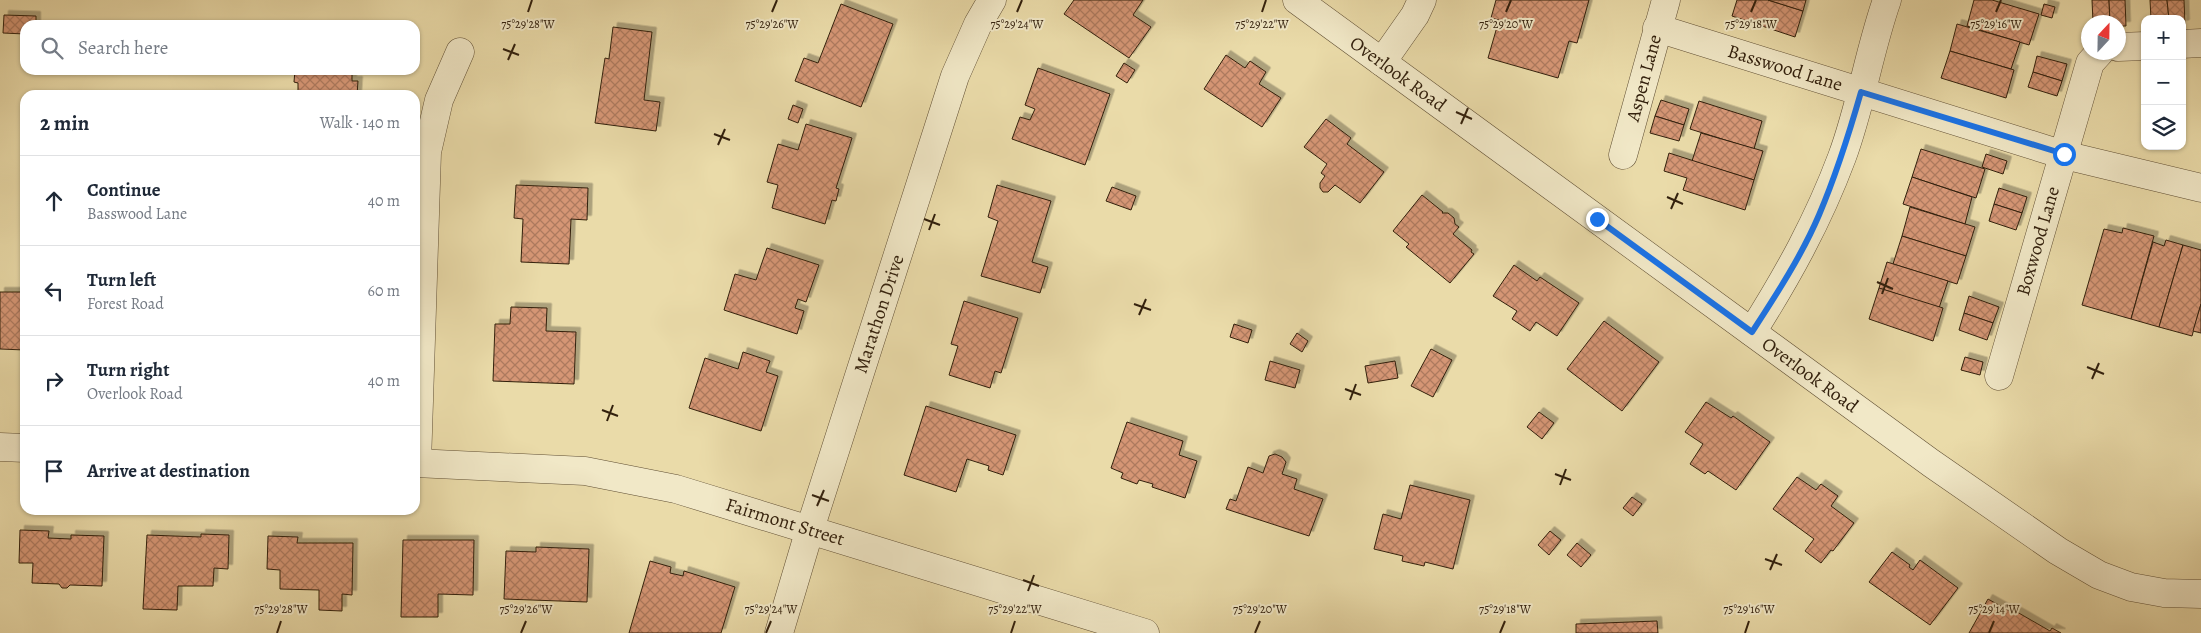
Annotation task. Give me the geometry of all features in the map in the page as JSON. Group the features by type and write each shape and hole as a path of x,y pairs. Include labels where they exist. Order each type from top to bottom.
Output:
{"street":[{"name":"Marathon Drive","path":"780,633 810,529 955,76 978,24 992,0"},
{"name":"Overlook Road","path":"1297,0 1938,469 2058,551 2099,575 2131,587 2164,592 2201,594"},
{"path":"1382,62 1415,15 1422,0"},
{"name":"Aspen Lane","path":"1623,156 1666,0"},
{"path":"1752,332 1788,276 1818,217 1842,155 1861,92 1876,30 1887,0"},
{"name":"Basswood Lane","path":"1658,28 2064,154 2201,188"},
{"path":"2186,44 2201,43"},
{"path":"2126,47 2141,46"},
{"path":"420,350 427,152 438,100 460,52"},
{"name":"Boxwood Lane","path":"1999,376 2090,63 2093,60"},
{"path":"0,448 20,448"},
{"name":"Fairmont Street","path":"420,463 585,471 676,488 1145,633"}],"building":[{"path":"1074,0 1143,0 1133,15 1151,27 1129,58 1064,14"},
{"path":"1496,0 1589,0 1577,43 1569,41 1558,78 1488,58 1499,20 1491,18"},
{"path":"1737,0 1768,0 1803,11 1795,37 1732,16"},
{"path":"1768,0 1806,0 1803,11"},
{"path":"1974,0 1992,0 2039,14 2029,45 1967,26"},
{"path":"2092,0 2109,0 2110,15 2093,15"},
{"path":"2109,0 2125,0 2126,15 2110,15"},
{"path":"2150,0 2167,0 2169,15 2151,15"},
{"path":"2167,0 2184,0 2185,15 2169,15"},
{"path":"841,4 893,24 861,107 795,81 804,58 818,63"},
{"path":"2044,4 2055,7 2052,18 2041,15"},
{"path":"4,15 36,16 36,20 20,20 20,34 3,33"},
{"path":"1957,24 2020,42 2011,69 1950,51"},
{"path":"613,27 652,32 644,100 660,102 656,131 595,123 605,58 609,59"},
{"path":"1950,51 2014,70 2006,98 1941,78"},
{"path":"1226,55 1245,68 1250,61 1266,72 1259,84 1281,98 1262,127 1204,89"},
{"path":"2037,56 2067,64 2062,81 2033,72"},
{"path":"1124,63 1135,70 1127,83 1116,76"},
{"path":"1038,68 1110,94 1085,165 1012,139 1020,117 1030,120 1035,109 1025,105"},
{"path":"2033,72 2062,81 2057,96 2028,87"},
{"path":"295,75 352,75 352,81 358,81 357,90 298,90 298,83 294,82"},
{"path":"1661,100 1689,109 1684,125 1655,116"},
{"path":"1699,101 1762,121 1754,149 1690,129"},
{"path":"793,105 803,109 798,123 788,119"},
{"path":"1655,116 1684,125 1679,141 1650,133"},
{"path":"1326,119 1351,138 1347,144 1384,172 1360,203 1335,185 1328,192 1323,192 1320,188 1320,183 1325,176 1321,173 1327,164 1304,147"},
{"path":"806,124 852,138 836,188 839,189 836,201 832,200 825,224 772,208 778,185 767,182 778,144 798,150"},
{"path":"1701,133 1763,151 1754,180 1692,161"},
{"path":"1921,149 1985,169 1976,198 1912,177"},
{"path":"1669,153 1754,180 1745,210 1683,190 1687,178 1664,171"},
{"path":"1986,154 2007,161 2003,174 1982,167"},
{"path":"1912,177 1972,197 1965,224 1903,204"},
{"path":"516,185 588,188 587,220 571,219 569,264 521,262 523,219 514,218"},
{"path":"997,185 1051,201 1032,262 1048,267 1040,293 981,276 998,221 988,217"},
{"path":"1112,187 1136,196 1131,210 1106,201"},
{"path":"1999,188 2027,197 2022,213 1994,204"},
{"path":"1422,195 1442,213 1448,213 1454,218 1455,224 1459,227 1453,234 1472,250 1471,252 1474,254 1450,283 1406,247 1409,244 1393,231"},
{"path":"1994,204 2022,213 2016,230 1989,221"},
{"path":"1910,207 1975,227 1966,256 1902,236"},
{"path":"2123,228 2154,236 2131,319 2082,305 2104,229 2122,233"},
{"path":"1902,236 1966,256 1957,284 1893,264"},
{"path":"2166,240 2183,245 2159,327 2131,319 2153,242 2164,246"},
{"path":"2183,245 2201,250 2201,304 2192,336 2159,327"},
{"path":"767,248 819,265 806,302 798,299 795,308 804,311 797,334 724,310 735,274 756,280"},
{"path":"1887,262 1948,281 1939,308 1879,288"},
{"path":"1514,265 1537,281 1540,277 1579,303 1557,336 1536,322 1530,331 1512,319 1517,311 1493,296"},
{"path":"1879,288 1943,308 1933,341 1869,319"},
{"path":"0,292 20,292 20,350 0,349"},
{"path":"1969,296 1999,307 1993,323 1964,313"},
{"path":"964,301 1018,318 1001,373 995,371 990,388 949,375 958,346 951,344"},
{"path":"2201,304 2201,333 2193,331"},
{"path":"511,307 547,308 546,331 576,332 574,384 493,381 495,324 510,324"},
{"path":"1964,313 1993,323 1987,340 1959,330"},
{"path":"1604,321 1659,362 1622,411 1567,369"},
{"path":"1234,324 1252,330 1248,343 1230,337"},
{"path":"1297,333 1308,341 1302,352 1290,344"},
{"path":"1431,349 1452,360 1433,397 1411,386"},
{"path":"743,352 770,361 766,372 778,376 761,431 689,408 705,358 738,369"},
{"path":"1965,357 1983,362 1980,375 1961,370"},
{"path":"1270,361 1300,370 1295,388 1265,380"},
{"path":"1395,361 1398,378 1368,383 1365,366"},
{"path":"1706,402 1731,418 1733,416 1770,442 1736,490 1708,471 1705,474 1690,464 1703,444 1685,432"},
{"path":"926,406 1016,435 1003,475 988,470 989,466 967,459 956,492 904,475"},
{"path":"1539,412 1554,423 1542,439 1527,427"},
{"path":"1127,422 1183,441 1179,455 1197,461 1185,498 1152,487 1153,484 1139,480 1137,484 1121,478 1123,473 1111,468"},
{"path":"1275,454 1282,457 1286,462 1282,474 1297,479 1294,489 1323,499 1309,536 1226,509 1230,499 1236,501 1248,467 1263,473 1269,456"},
{"path":"1797,477 1816,490 1821,484 1838,496 1831,506 1854,523 1833,551 1831,550 1821,563 1805,551 1814,539 1773,509"},
{"path":"1410,485 1470,500 1453,569 1425,562 1424,566 1402,561 1403,556 1374,549 1383,514 1401,519"},
{"path":"1632,497 1642,504 1633,516 1623,508"},
{"path":"20,530 49,531 48,538 71,539 71,535 104,536 102,586 70,585 67,588 62,588 59,584 32,583 33,563 19,563"},
{"path":"1550,531 1561,540 1549,555 1538,545"},
{"path":"201,534 229,535 228,569 214,568 213,586 178,586 177,610 143,609 147,535 201,537"},
{"path":"268,536 298,537 297,543 353,543 352,595 342,594 342,611 319,610 319,590 280,589 280,570 267,569"},
{"path":"403,540 474,540 473,595 438,594 438,617 401,617"},
{"path":"1577,543 1591,555 1581,567 1567,555"},
{"path":"536,547 589,549 587,602 504,599 506,551 536,552"},
{"path":"1892,552 1910,565 1909,567 1913,570 1920,560 1958,588 1930,625 1869,582"},
{"path":"650,561 671,567 670,573 683,576 684,571 735,587 721,633 629,633"},
{"path":"1988,599 2015,614 2017,612 2050,631 2052,628 2061,633 1969,633"},
{"path":"1657,621 1658,633 1576,633 1576,624"}],"route":[{"path":"1597,219 1752,332 1788,276 1818,217 1842,155 1861,92 2064,154"}]}
